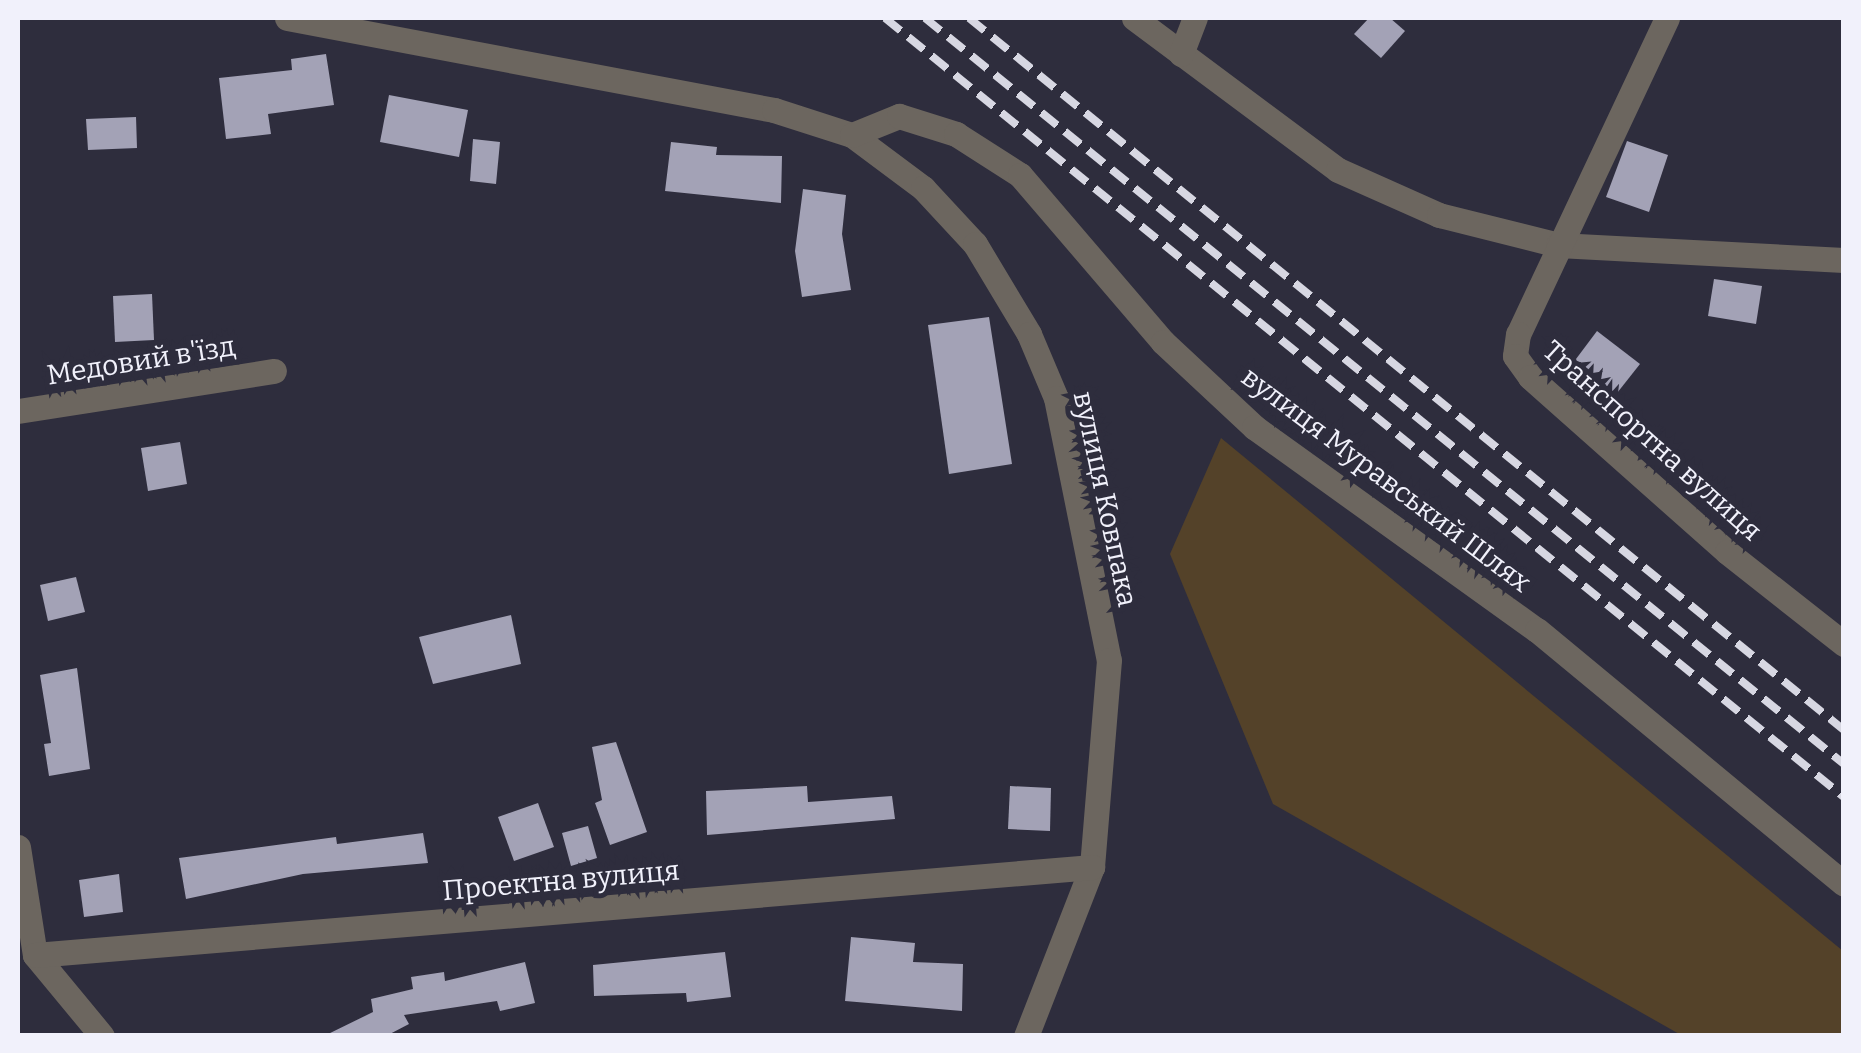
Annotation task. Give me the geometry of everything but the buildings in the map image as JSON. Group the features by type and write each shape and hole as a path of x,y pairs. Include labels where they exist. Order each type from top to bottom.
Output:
{"street":[{"name":"вулиця Ковпака","path":"286,18 344,24 774,110 852,136 923,188 975,244 1029,334 1056,398 1108,660 1092,867 1026,1036"},
{"path":"1134,18 1338,170 1438,216 1558,245 1844,260"},
{"path":"1181,54 1195,18"},
{"name":"Транспортна вулиця","path":"1667,18 1518,334 1516,356 1530,377 1727,552 1844,644"},
{"name":"вулиця Муравський Шлях","path":"852,136 899,116 956,134 1020,175 1162,342 1254,426 1537,630 1844,884"},
{"name":"Медовий в'їзд","path":"18,411 274,371"},
{"path":"18,848 35,955 102,1036"},
{"name":"Проектна вулиця","path":"35,955 1092,867"}],"shaded area":[{"path":"1221,438 1843,951 1843,1035 1681,1035 1273,804 1170,554"}],"railway":[{"path":"885,18 1844,797"},
{"path":"925,18 1844,764"},
{"path":"969,18 1844,730"}]}
